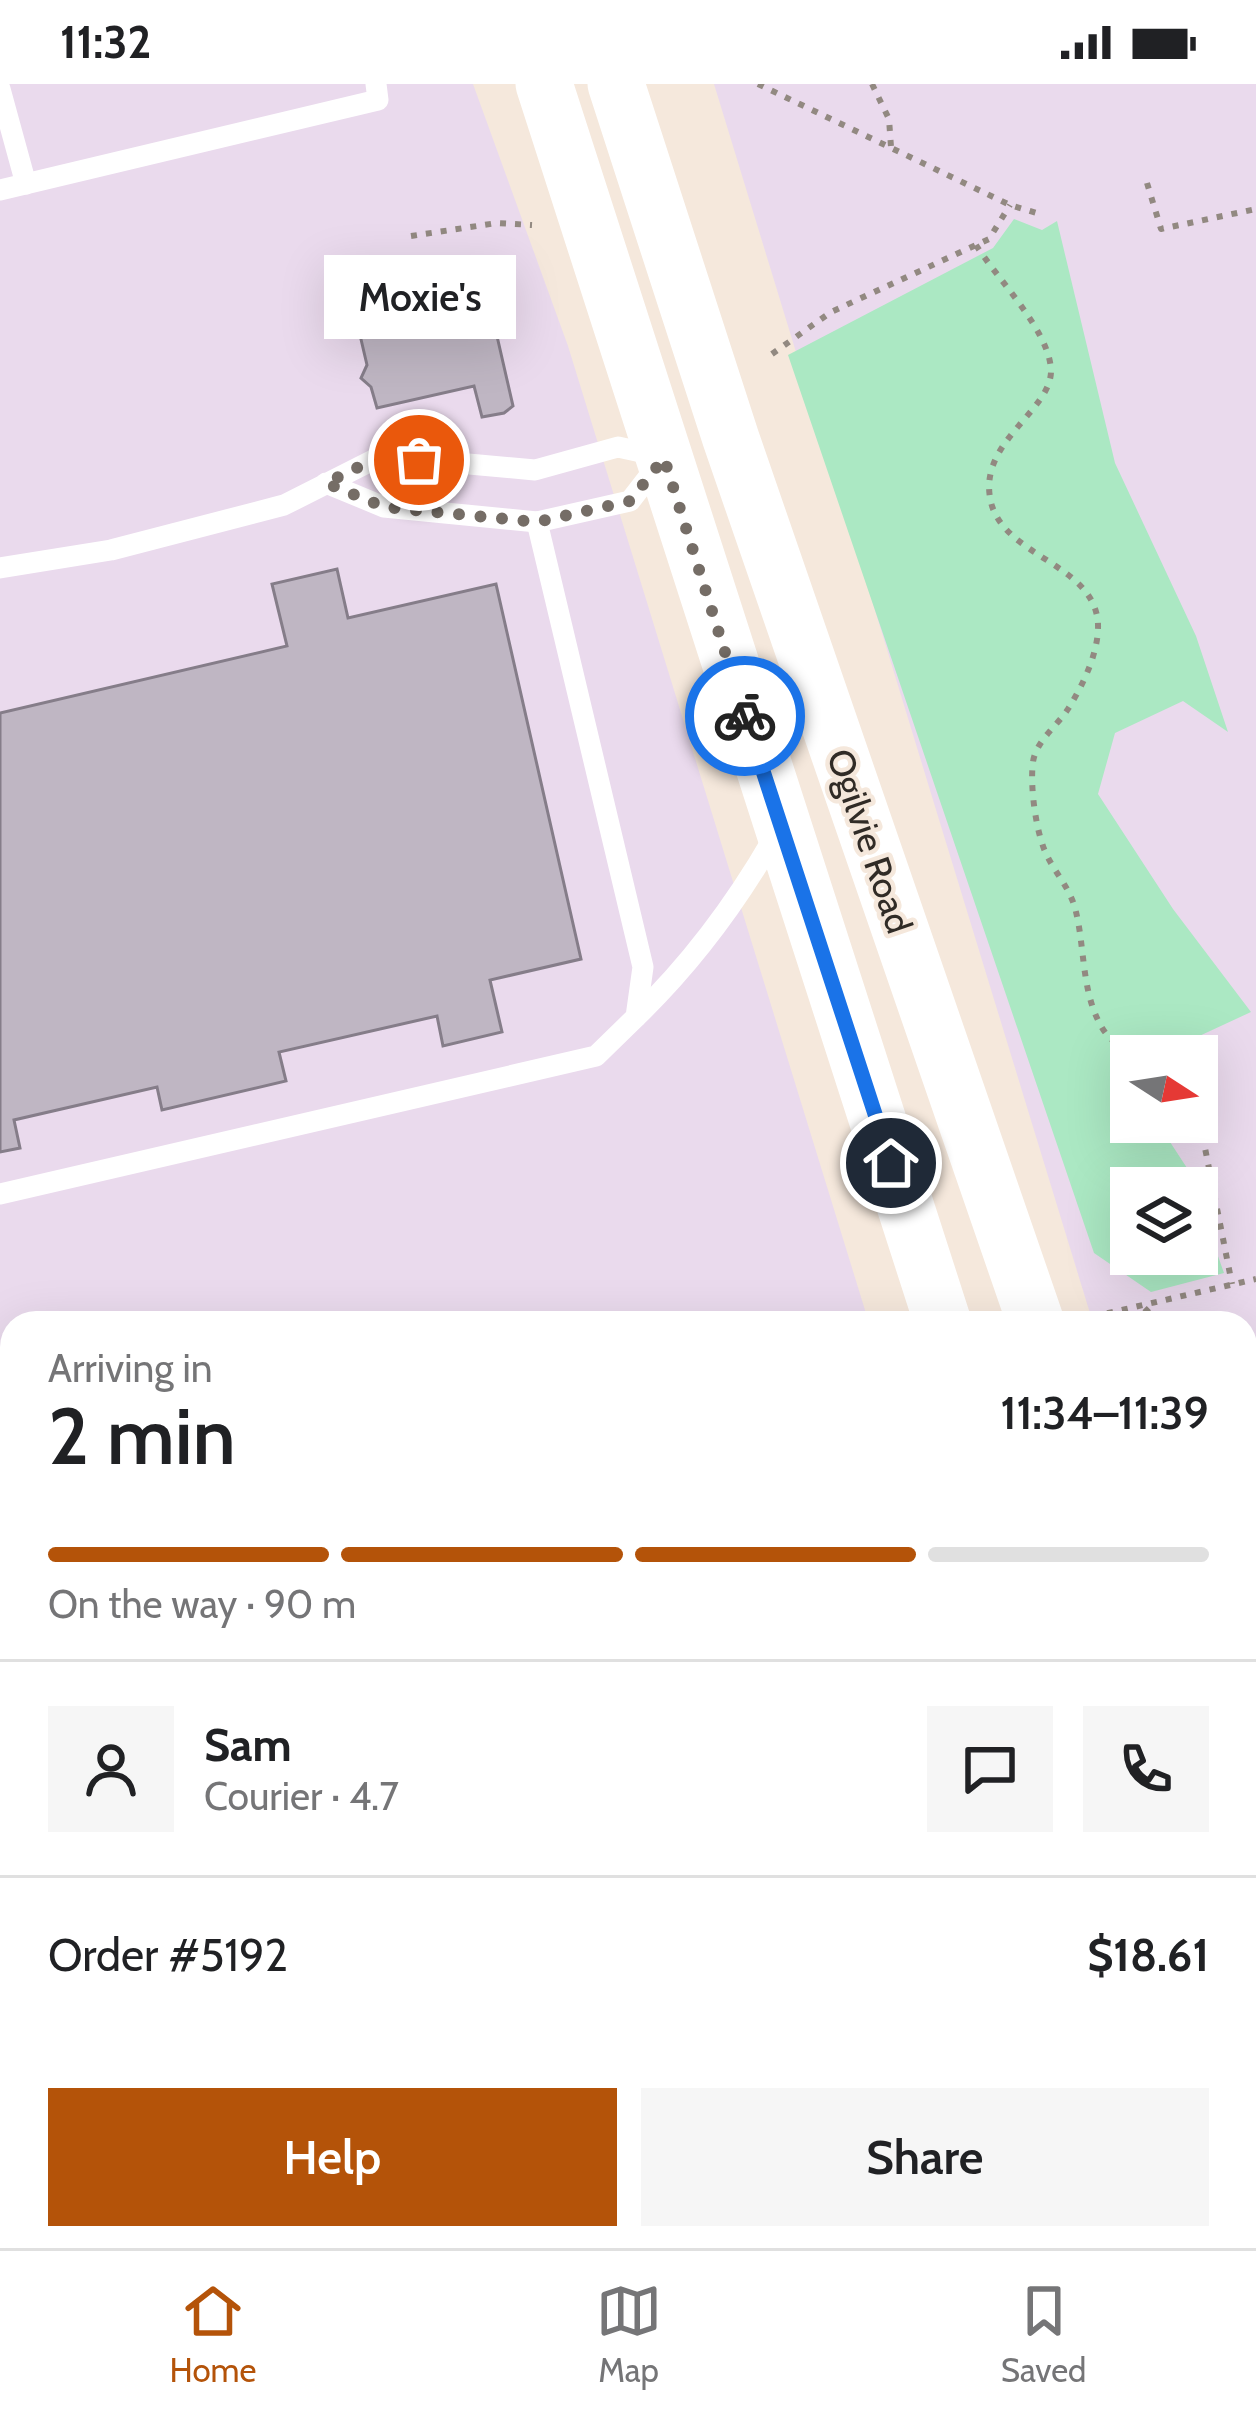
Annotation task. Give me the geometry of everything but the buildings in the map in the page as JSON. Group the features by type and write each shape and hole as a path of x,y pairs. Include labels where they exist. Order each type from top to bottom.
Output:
{"main road":[{"path":"544,84 939,1311"},
{"name":"Ogilvie Road","path":"616,84 738,458 1032,1311"}],"lane":[{"path":"0,190 378,100 376,84"},
{"path":"0,88 26,184"},
{"path":"0,568 111,550 284,506 326,483 381,456 535,470 618,447 664,458 630,501 537,522 384,507 326,483"},
{"path":"537,522 644,967 636,1017"},
{"path":"0,1194 596,1056 678,977 732,907 780,826"}],"path":[{"path":"758,84 1010,205 1036,213"},
{"path":"872,84 889,119 891,147"},
{"path":"1147,183 1161,230 1256,208"},
{"path":"772,354 831,312 989,239 1010,205"},
{"path":"411,236 497,223 532,225"},
{"path":"976,245 998,280 1036,322 1051,369 1046,391 999,452 990,476 991,503 1003,527 1088,593 1098,617 1098,646 1068,710 1033,758 1034,794 1042,846 1070,888 1087,987 1100,1025 1110,1035"},
{"path":"1204,1143 1232,1284"},
{"path":"1118,1311 1256,1279"},
{"path":"1147,1311 1155,1303"}],"shaded area":[{"path":"0,84 473,84 568,346 865,1311 0,1311"},
{"path":"714,84 1256,84 1256,1311 1089,1311"}],"green space":[{"path":"1014,219 1042,230 1057,221 1115,463 1196,636 1228,732 1183,701 1115,733 1098,794 1173,909 1251,1012 1201,1035 1110,1035 1110,1143 1171,1143 1186,1167 1110,1167 1110,1264 1094,1253 788,355 993,248"},
{"path":"1126,1275 1216,1275 1151,1292"}],"way so far":[{"path":"419,460 381,456 326,483 384,507 537,522 630,501 664,458 745,716"}],"place":[{"name":"Moxie's","path":"419,460"}],"route":[{"path":"745,716 891,1163"}]}
